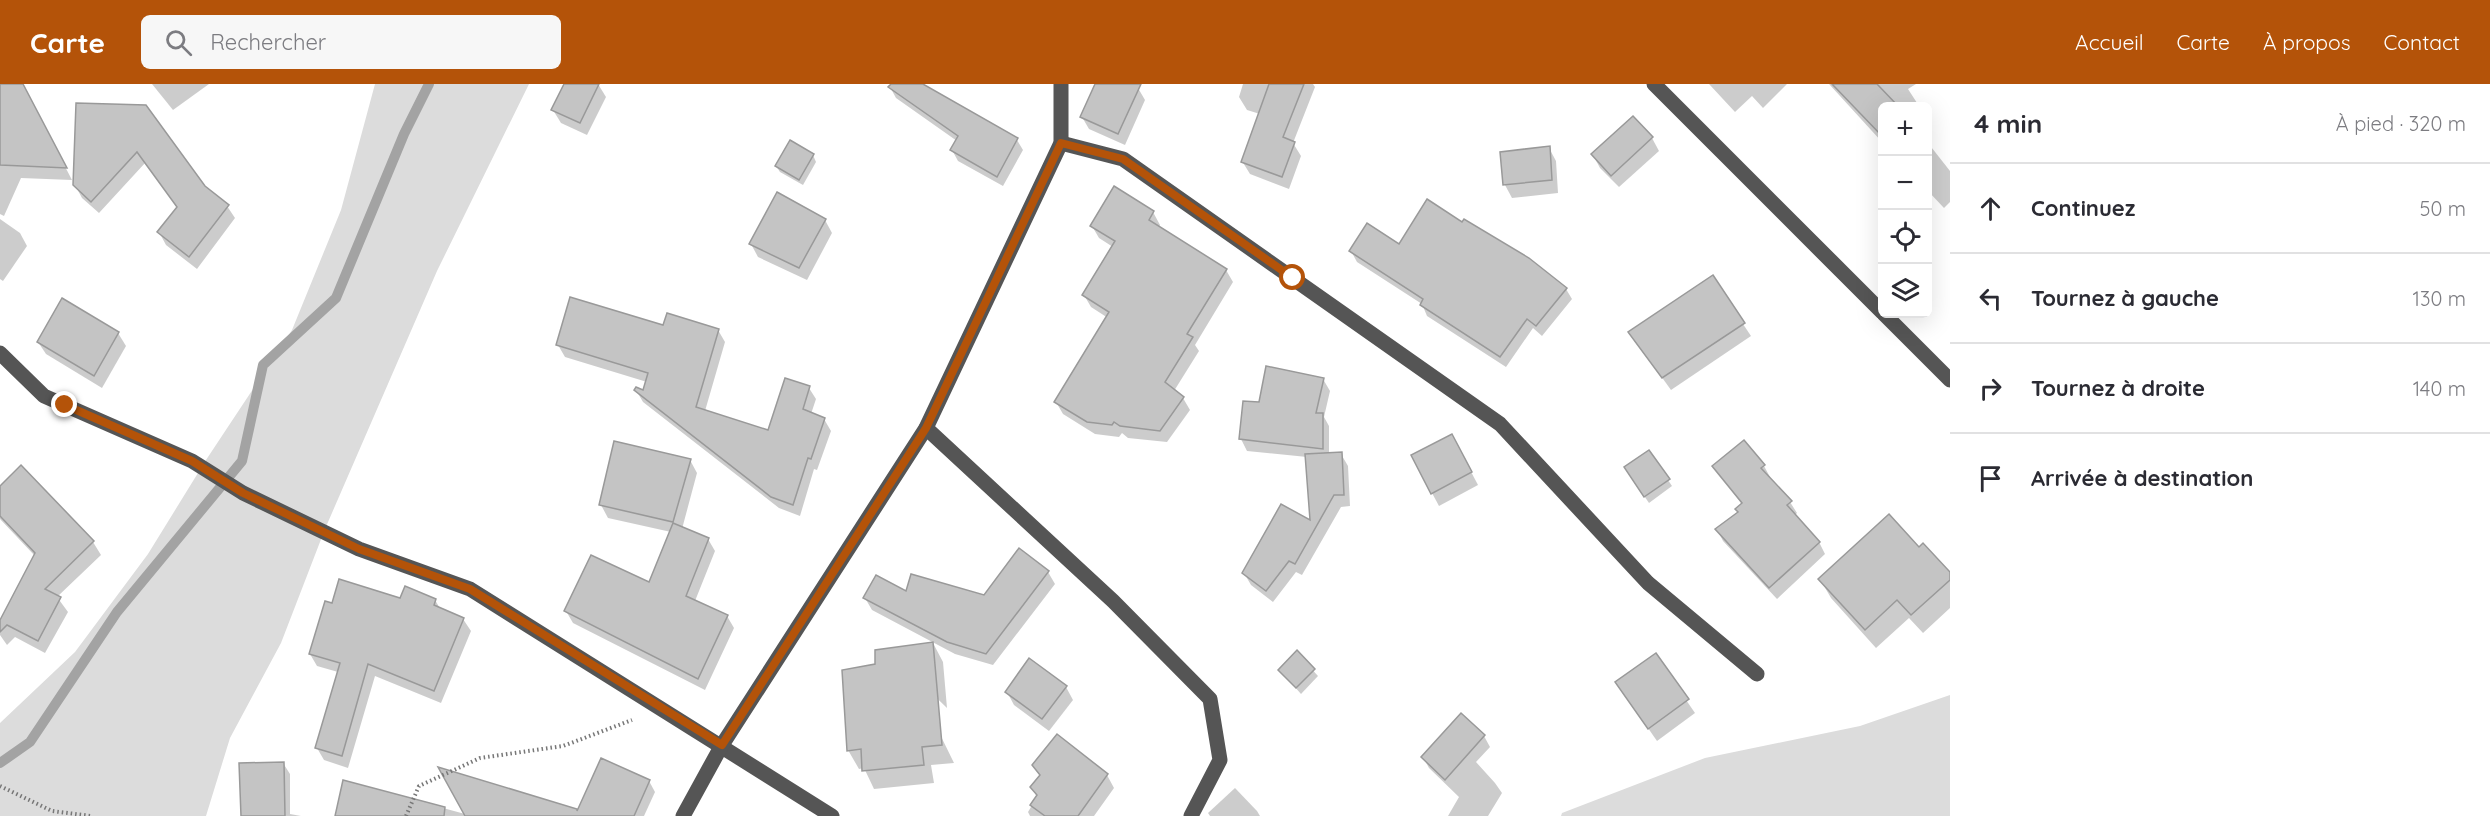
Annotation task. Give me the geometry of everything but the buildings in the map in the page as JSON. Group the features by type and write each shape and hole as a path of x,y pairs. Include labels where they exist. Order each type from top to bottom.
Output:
{"street":[{"path":"683,816 722,745 926,428 1061,143 1061,84"},
{"path":"1654,84 1878,308"},
{"path":"1061,143 1123,159 1500,423 1648,583 1757,674"},
{"path":"1888,318 1950,380"},
{"path":"0,352 44,396 192,461 243,493 359,549 470,589 832,816"},
{"path":"926,428 1113,601 1210,699 1220,760 1191,816"}],"path":[{"path":"406,816 419,786 480,758 563,746 663,708"},
{"path":"0,786 51,811 91,816"}],"shaded area":[{"path":"375,84 529,84 437,271 325,529 281,643 230,738 206,816 0,816 0,723 75,652 148,554 206,460 292,330 341,210"},
{"path":"1950,695 1950,816 1561,816 1562,813 1705,758 1860,726"}],"waterway":[{"path":"0,763 30,742 117,612 242,461 263,365 336,298 404,134 429,84"}],"route":[{"path":"65,405 192,461 243,493 359,549 470,589 722,745 926,428 1061,143 1123,159 1293,278"}]}
